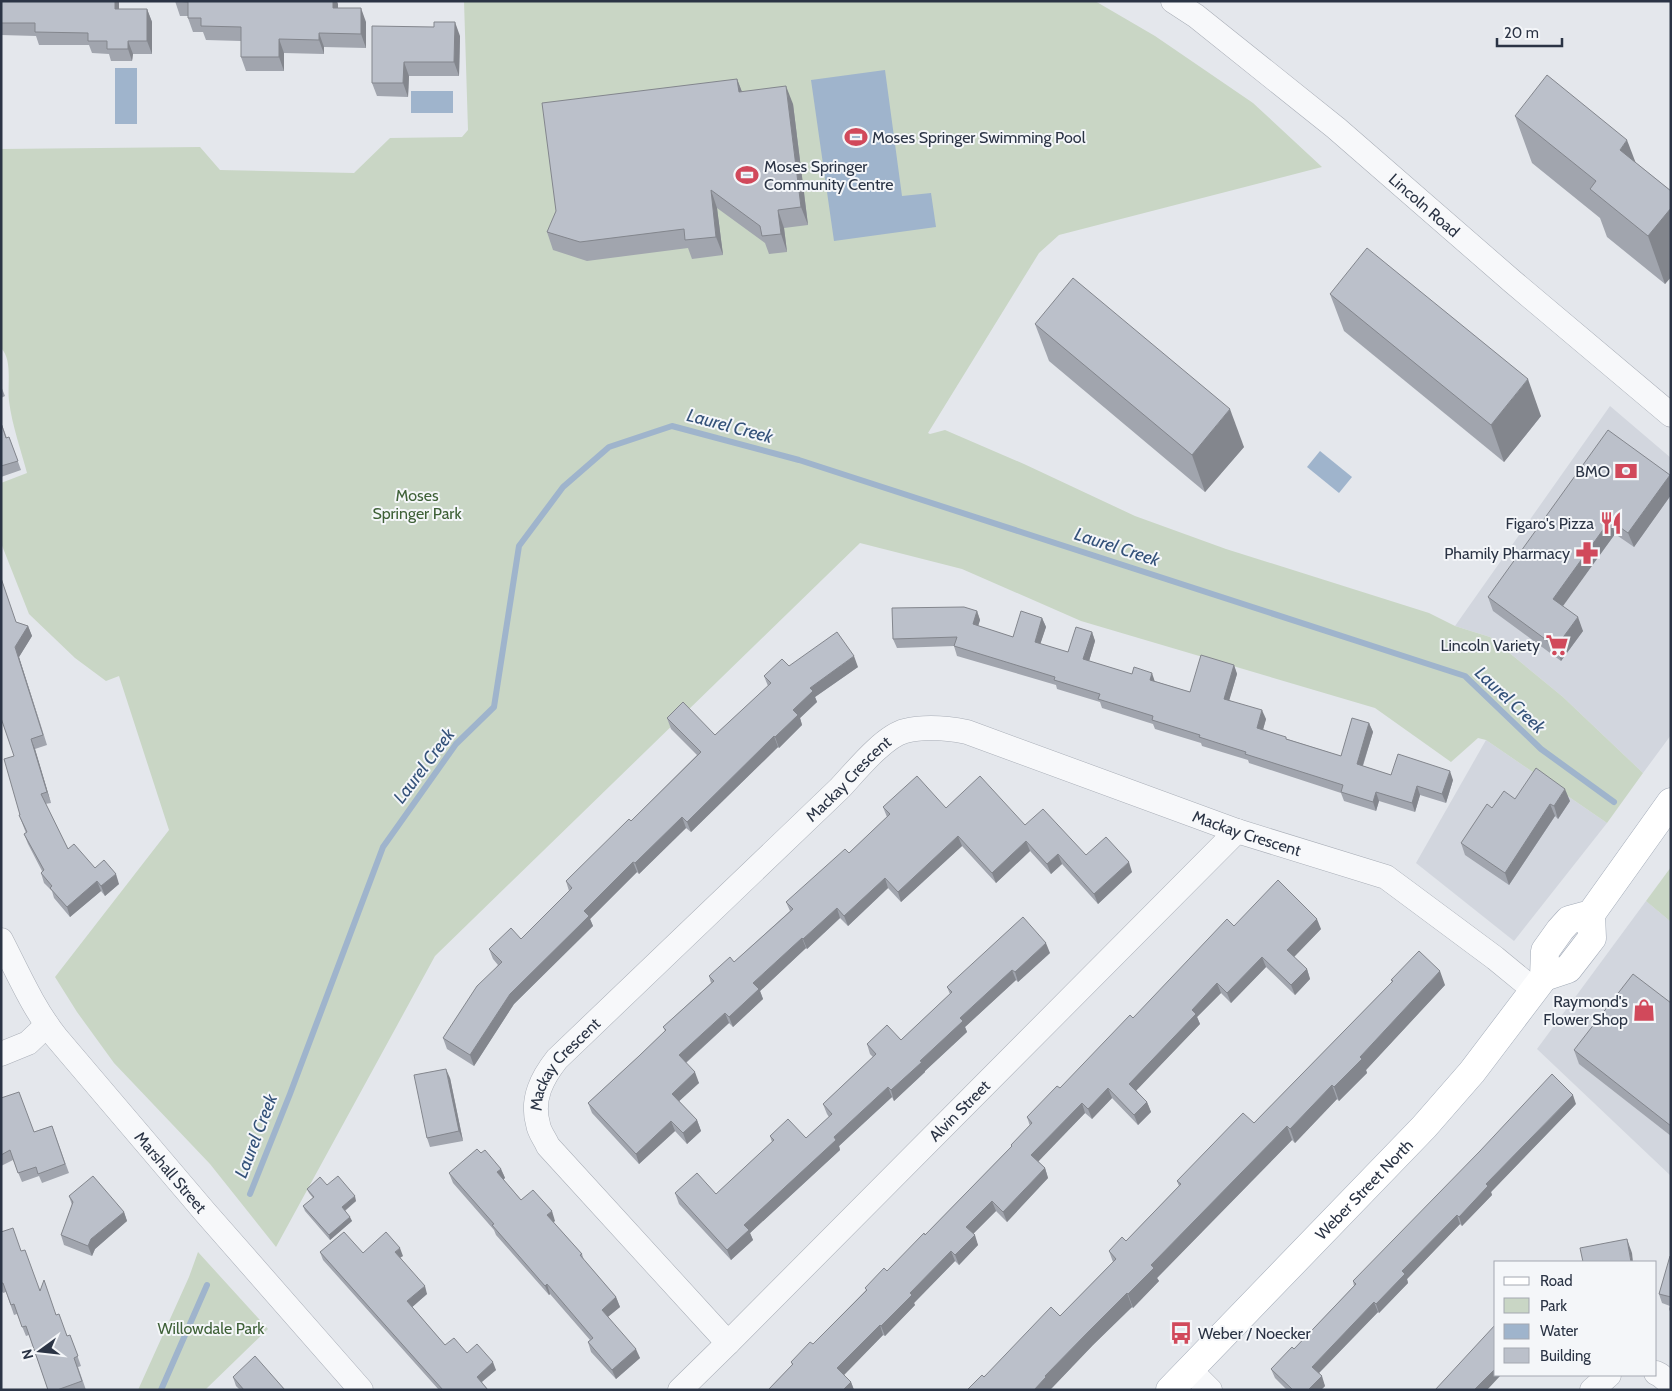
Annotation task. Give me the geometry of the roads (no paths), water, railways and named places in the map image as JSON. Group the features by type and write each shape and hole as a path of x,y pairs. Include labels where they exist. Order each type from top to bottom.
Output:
{"main road":[{"path":"1539,983 1546,951 1560,930 1569,920 1591,914 1671,802"},
{"name":"Weber Street North","path":"1170,1390 1424,1127 1472,1072 1539,983"}],"street":[{"name":"Lincoln Road","path":"1174,1 1196,16 1336,128 1671,416"},
{"name":"Mackay Crescent","path":"728,1344 548,1146 538,1125 535,1100 544,1076 557,1059 840,788 885,741 903,731 933,728 968,732 1237,831 1386,877 1495,958 1539,983"},
{"name":"Alvin Street","path":"680,1390 728,1344 1237,831"},
{"name":"Marshall Street","path":"1,940 28,995 46,1025 204,1211 361,1390"},
{"path":"1,1054 28,1043 46,1025"},
{"path":"1190,1370 1210,1390"},
{"path":"1657,1374 1671,1384"},
{"path":"1592,1390 1608,1376"}],"water":[{"path":"115,68 137,68 137,124 115,124"},
{"name":"Moses Springer Swimming Pool","path":"885,70 902,196 931,193 936,227 834,241 811,80"},
{"path":"411,91 453,91 453,113 411,113"},
{"path":"1320,451 1352,477 1339,493 1307,467"}],"waterway":[{"name":"Laurel Creek","path":"250,1194 290,1094 383,847 456,744 494,707 519,546 563,487 609,447 672,426 799,460 1465,676 1541,749 1614,802"},
{"name":"Laurel Creek","path":"161,1390 207,1285"}],"place":[{"name":"Moses Springer Swimming Pool","path":"856,137"},
{"name":"Moses Springer Community Centre","path":"747,175"},
{"name":"BMO","path":"1626,471"},
{"name":"Figaro's Pizza","path":"1611,523"},
{"name":"Phamily Pharmacy","path":"1587,553"},
{"name":"Lincoln Variety","path":"1557,645"},
{"name":"Raymond's Flower Shop","path":"1644,1010"},
{"name":"Weber / Noecker","path":"1181,1333"}],"park label":[{"name":"Moses Springer Park","path":"417,504"},
{"name":"Willowdale Park","path":"211,1328"}]}
